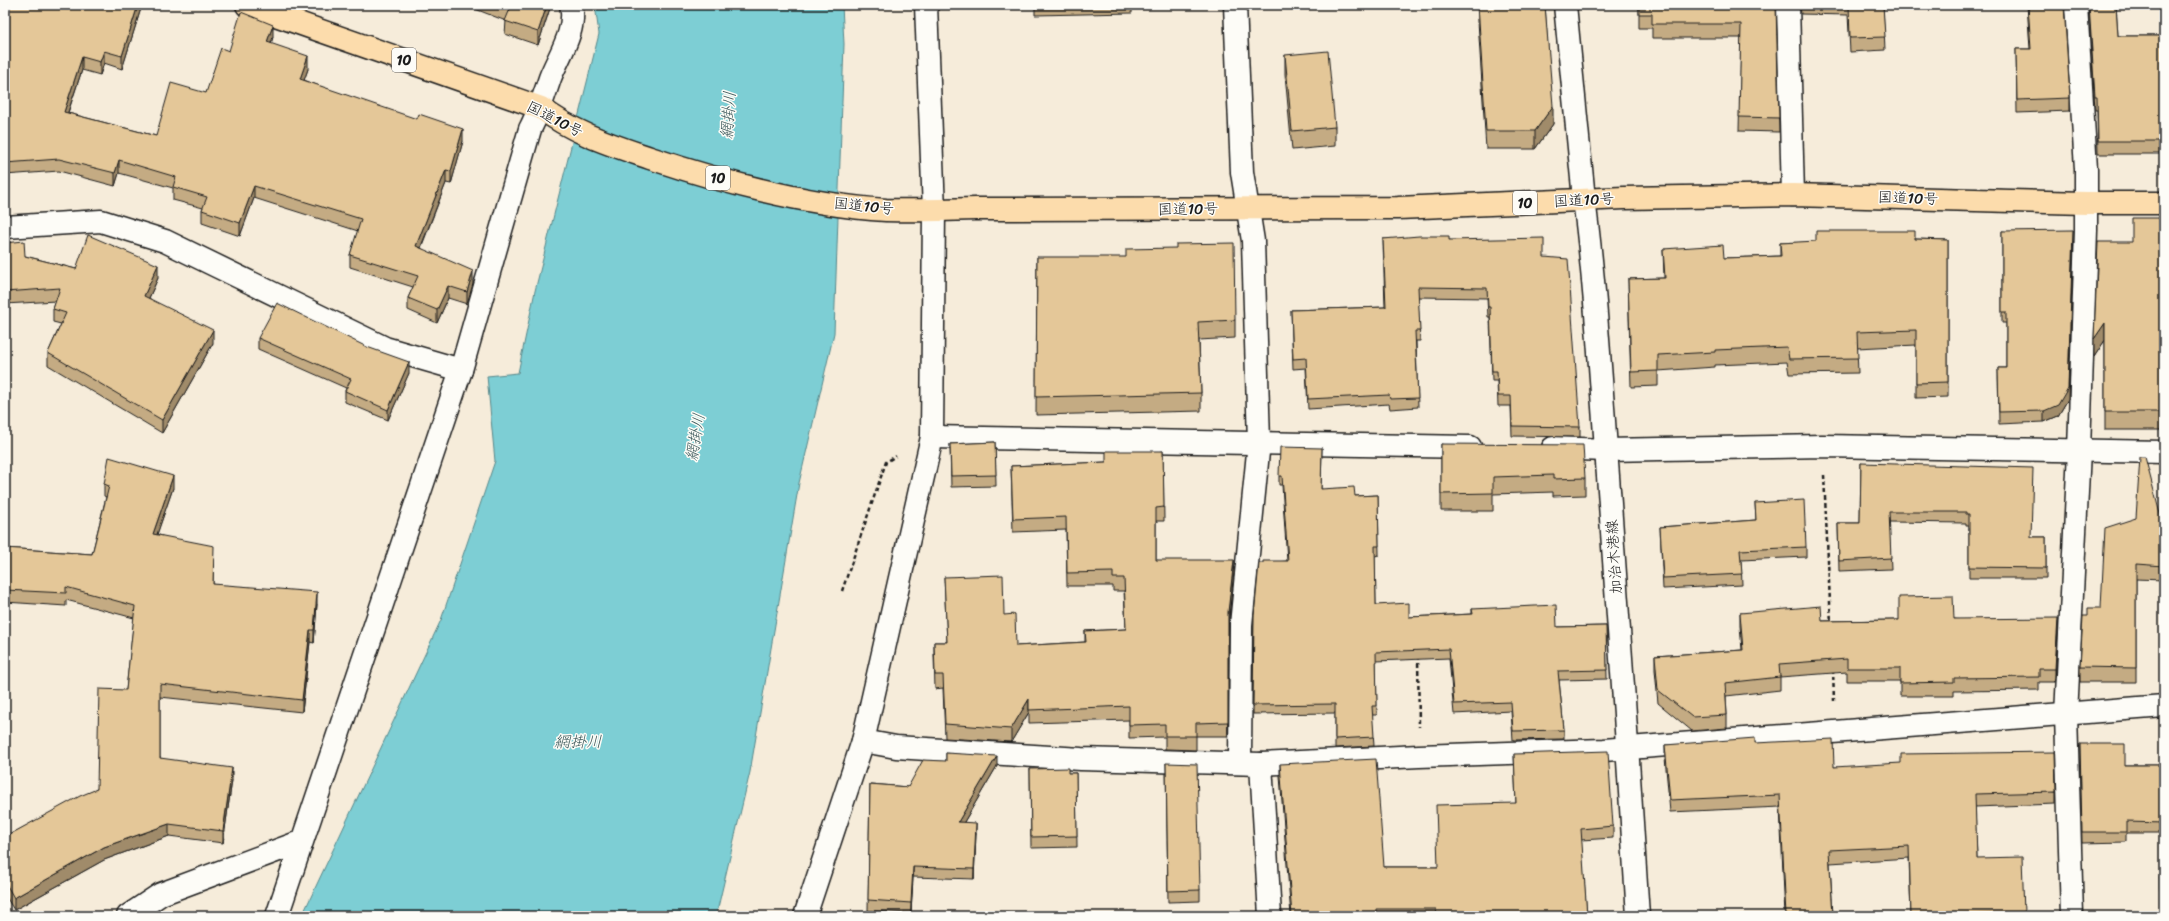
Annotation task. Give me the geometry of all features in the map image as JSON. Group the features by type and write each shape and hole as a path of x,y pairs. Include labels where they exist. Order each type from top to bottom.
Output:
{"highway":[{"name":"国道10号","path":"247,5 549,115 605,143 676,167 780,194 886,210 1398,208 1584,199 1793,195 2086,203 2164,203"}],"street":[{"path":"277,916 300,842 461,370 530,129 549,115 551,76 566,44 573,12 571,5"},
{"path":"805,916 863,741 932,437 934,211 926,5"},
{"path":"1235,5 1242,172 1253,240 1259,442 1241,625 1251,764 1270,916"},
{"name":"加治木港線","path":"1565,5 1589,244 1606,450 1628,748 1638,916"},
{"path":"1788,5 1793,195"},
{"path":"2072,916 2066,715 2079,451 2086,203 2086,169 2076,5"},
{"path":"5,227 101,221 165,241 385,348 461,370"},
{"path":"932,437 1486,447"},
{"path":"1534,448 1606,450 1822,446 2164,452"},
{"path":"863,741 896,747 1066,758 1251,764 1628,748 1836,731 2066,715 2164,706"},
{"path":"128,916 161,894 300,842"}],"path":[{"path":"842,591 886,462 932,437"},
{"path":"1822,446 1831,628"},
{"path":"1418,655 1420,756"},
{"path":"1833,668 1836,731"}],"water":[{"name":"網掛川","path":"595,5 842,5 844,44 834,333 799,483 750,772 716,916 302,916 441,620 495,461 487,376 518,373 535,291 599,34"}],"building":[{"path":"5,5 138,5 122,56 104,51 100,62 82,57 64,112 156,136 171,83 206,93 221,48 229,51 241,12 273,25 267,42 308,56 300,79 417,119 419,114 463,129 451,171 446,170 416,246 473,271 467,292 448,286 437,310 408,298 418,276 350,255 361,219 254,186 240,223 202,210 207,197 173,187 176,177 119,160 115,173 59,159 5,163"},
{"path":"500,5 547,5 538,32 505,21 510,9"},
{"path":"1478,5 1545,5 1553,106 1535,131 1486,131"},
{"path":"1639,5 1776,5 1779,118 1739,117 1741,24 1652,24 1652,14 1639,14"},
{"path":"1849,5 1883,5 1885,37 1850,38"},
{"path":"2028,5 2064,5 2070,98 2017,100 2016,49 2031,49"},
{"path":"2089,5 2116,5 2118,36 2164,36 2164,141 2098,141 2097,97 2095,97"},
{"path":"1328,51 1335,127 1292,131 1285,55"},
{"path":"2132,218 2164,218 2164,412 2105,412 2105,323 2094,339 2098,242 2132,242"},
{"path":"2073,230 2068,388 2058,405 2044,411 1999,412 1998,368 2006,368 2006,312 2002,312 2002,231"},
{"path":"1816,231 1915,231 1915,239 1948,240 1948,382 1916,383 1916,330 1857,332 1858,358 1789,359 1787,347 1715,350 1715,352 1658,355 1658,371 1631,372 1628,279 1665,278 1663,249 1723,245 1724,258 1781,256 1780,243 1816,241"},
{"path":"88,235 158,265 144,296 213,330 162,420 48,353 66,313 53,309 60,288 5,292 5,243 24,241 25,256 76,269"},
{"path":"1419,236 1449,236 1449,240 1544,238 1544,257 1568,259 1580,427 1512,426 1511,396 1498,396 1497,371 1492,371 1490,307 1488,307 1487,288 1418,287 1420,331 1415,331 1418,398 1390,399 1389,395 1308,399 1306,358 1293,359 1291,310 1386,307 1383,239"},
{"path":"1234,243 1235,320 1198,322 1201,393 1036,397 1037,257 1126,257 1126,249 1176,248 1176,244"},
{"path":"277,303 367,347 409,362 388,410 345,391 351,379 258,338"},
{"path":"995,442 996,475 951,476 950,444"},
{"path":"1441,444 1583,445 1585,478 1553,479 1553,475 1493,477 1493,493 1441,494"},
{"path":"1280,447 1322,448 1321,489 1354,487 1355,496 1378,495 1379,546 1375,546 1376,605 1409,603 1409,617 1473,614 1472,609 1556,605 1557,627 1606,626 1607,670 1558,671 1564,730 1513,731 1511,702 1454,704 1449,649 1376,652 1377,706 1372,706 1374,737 1335,739 1335,704 1253,705 1254,616 1259,563 1263,563 1263,561 1288,561 1282,476 1279,476"},
{"path":"1106,451 1163,451 1164,507 1156,508 1156,560 1234,560 1228,612 1228,722 1196,723 1196,736 1165,736 1165,724 1129,725 1129,706 1029,710 1029,699 1011,729 945,724 943,675 935,675 934,642 947,642 944,577 1003,575 1004,615 1015,614 1016,646 1086,642 1085,631 1126,629 1124,578 1113,578 1113,572 1067,573 1066,517 1013,519 1011,466 1106,462"},
{"path":"109,457 173,476 153,534 214,546 213,584 317,592 314,630 310,630 302,700 160,684 160,758 232,768 223,831 169,824 104,847 14,898 5,882 5,837 80,796 97,789 99,689 126,690 135,606 66,587 66,593 5,590 5,548 92,554 109,486 104,484"},
{"path":"2140,457 2145,457 2164,529 2164,566 2136,564 2136,668 2080,667 2083,616 2088,616 2088,608 2101,608 2105,528 2136,518"},
{"path":"1861,463 2033,468 2031,537 2046,537 2046,568 1969,567 1969,514 1966,514 1966,512 1889,512 1891,558 1839,561 1838,523 1860,523"},
{"path":"1804,500 1806,547 1740,550 1742,574 1663,578 1660,527 1756,520 1755,503"},
{"path":"1953,596 1954,619 2058,618 2055,669 2039,669 2039,677 1954,678 1954,682 1900,683 1900,668 1847,668 1847,659 1779,664 1780,677 1725,683 1727,715 1692,717 1658,690 1655,656 1743,650 1740,613 1821,606 1822,621 1899,620 1899,597"},
{"path":"1755,738 1755,743 1833,739 1834,767 1901,763 1901,754 2055,752 2056,792 1975,794 1977,858 2022,857 2024,913 1963,916 1911,916 1909,846 1829,850 1833,916 1786,916 1780,795 1670,800 1665,745"},
{"path":"2080,744 2125,744 2125,765 2164,765 2164,823 2126,822 2126,832 2082,832"},
{"path":"1608,751 1613,826 1581,829 1587,916 1437,916 1436,909 1376,909 1376,916 1292,916 1280,764 1376,759 1384,867 1438,867 1436,805 1516,803 1514,754"},
{"path":"946,753 997,756 958,822 976,823 974,869 913,867 911,903 868,900 870,784 908,787 923,760 946,761"},
{"path":"1166,763 1197,764 1200,890 1168,891"},
{"path":"1068,768 1068,773 1076,773 1077,836 1031,837 1030,769"},
{"path":"2160,876 2164,876 2164,916"},
{"path":"997,912 1059,916 997,916"}]}
